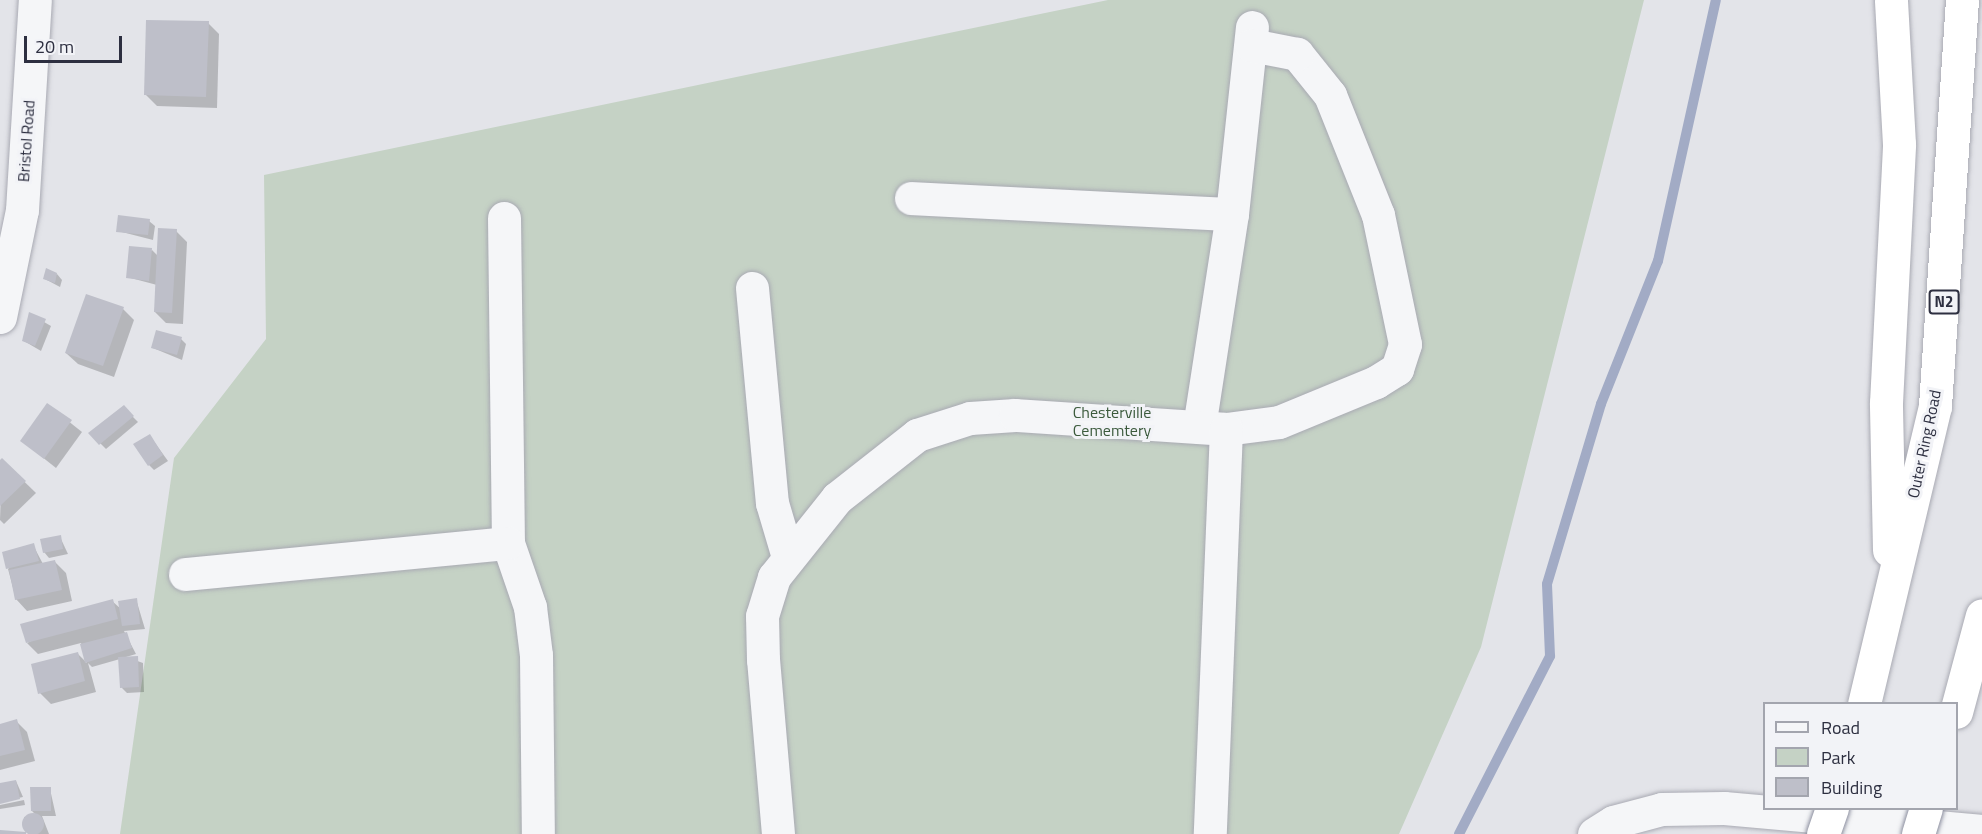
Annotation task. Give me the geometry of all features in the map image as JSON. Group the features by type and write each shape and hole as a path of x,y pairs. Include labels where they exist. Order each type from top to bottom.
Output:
{"highway":[{"path":"1890,600 1886,403 1899,144 1892,0"},
{"name":"Outer Ring Road","path":"1864,702 1935,406 1962,0"},
{"path":"1958,705 1982,615"},
{"path":"1823,834 1831,810"},
{"path":"1918,834 1925,810"}],"street":[{"name":"Bristol Road","path":"0,317 11,281 22,210 35,0"},
{"path":"778,834 762,616 774,577 789,557 868,471 917,435 944,424 1015,415 1213,428 1279,422 1376,382 1397,369 1405,344 1378,215 1330,95 1297,54 1251,36 1213,428 1210,834"},
{"path":"911,198 1232,214"},
{"path":"504,218 508,543 530,607 536,655 538,834"},
{"path":"752,288 772,503 789,557"},
{"path":"185,573 508,543"},
{"path":"1604,828 1662,809 1724,808 1982,831"}],"green space":[{"name":"Chesterville Cememtery","path":"1108,0 1644,0 1481,647 1399,834 120,834 174,458 266,339 264,175"}],"building":[{"path":"146,20 209,21 206,97 144,95"},
{"path":"118,215 150,219 148,235 116,232"},
{"path":"158,228 177,229 172,313 154,312"},
{"path":"129,246 152,248 149,281 126,278"},
{"path":"46,268 57,273 55,283 43,279"},
{"path":"86,294 124,307 103,366 65,353"},
{"path":"29,312 46,319 35,346 22,341"},
{"path":"156,330 182,337 177,355 151,348"},
{"path":"47,403 72,420 44,459 20,441"},
{"path":"124,405 134,416 99,445 88,433"},
{"path":"150,434 163,455 148,466 133,444"},
{"path":"2,458 26,481 0,506 0,460"},
{"path":"61,535 63,549 43,553 40,539"},
{"path":"34,543 39,561 6,569 2,552"},
{"path":"55,560 62,590 15,600 9,570"},
{"path":"137,598 140,624 122,626 118,601"},
{"path":"113,599 118,619 26,643 20,624"},
{"path":"127,632 132,648 85,663 80,644"},
{"path":"78,652 85,681 38,694 31,664"},
{"path":"138,656 139,687 120,688 118,657"},
{"path":"17,719 25,750 0,756 0,724"},
{"path":"16,780 20,799 0,804 0,783"},
{"path":"30,787 51,787 51,811 31,811"},
{"path":"33,813 41,816 44,824 41,832 33,835 25,832 22,824 25,816"},
{"path":"0,830 26,832 26,834 0,834"}],"waterway":[{"path":"1459,834 1550,656 1547,584 1601,404 1658,261 1716,0"}]}
